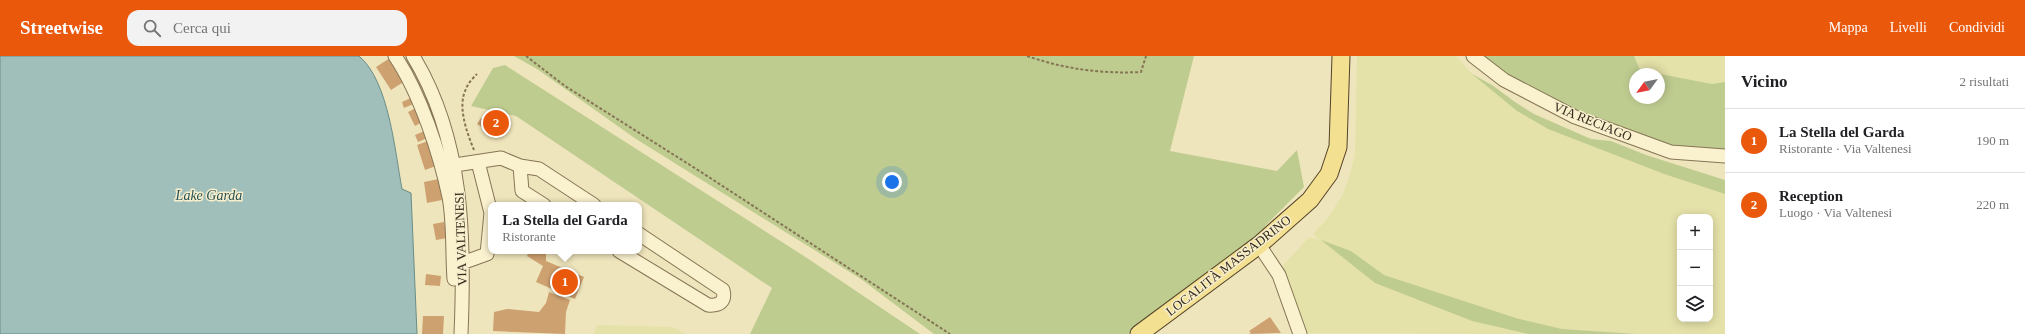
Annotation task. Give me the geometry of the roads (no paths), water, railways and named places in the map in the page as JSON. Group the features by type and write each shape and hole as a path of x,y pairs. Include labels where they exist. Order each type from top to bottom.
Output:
{"main road":[{"name":"LOCALITÀ MASSADRINO","path":"1139,334 1259,245 1310,200 1329,174 1338,147 1341,56"}],"street":[{"path":"395,56 403,68 430,129 449,198 458,288 453,334"},
{"name":"VIA VALTENESI","path":"413,56 437,102 455,164 462,214 462,263 458,288 461,334"},
{"name":"VIA RECIAGO","path":"1473,56 1504,80 1576,117 1671,152 1725,156"},
{"path":"455,164 501,158 520,166 539,169 589,202"},
{"path":"478,162 488,202"},
{"path":"520,166 522,191 539,202"},
{"path":"624,254 708,305 717,306 722,302 724,290 642,236"},
{"path":"462,263 487,254 488,244"},
{"path":"1259,245 1279,276 1300,334"}],"water":[{"name":"Lake Garda","path":"0,56 359,56 369,67 384,99 393,137 402,189 411,193 417,334 0,334"}],"place":[{"name":"Reception","path":"496,123"},
{"name":"La Stella del Garda","path":"565,282"}]}
